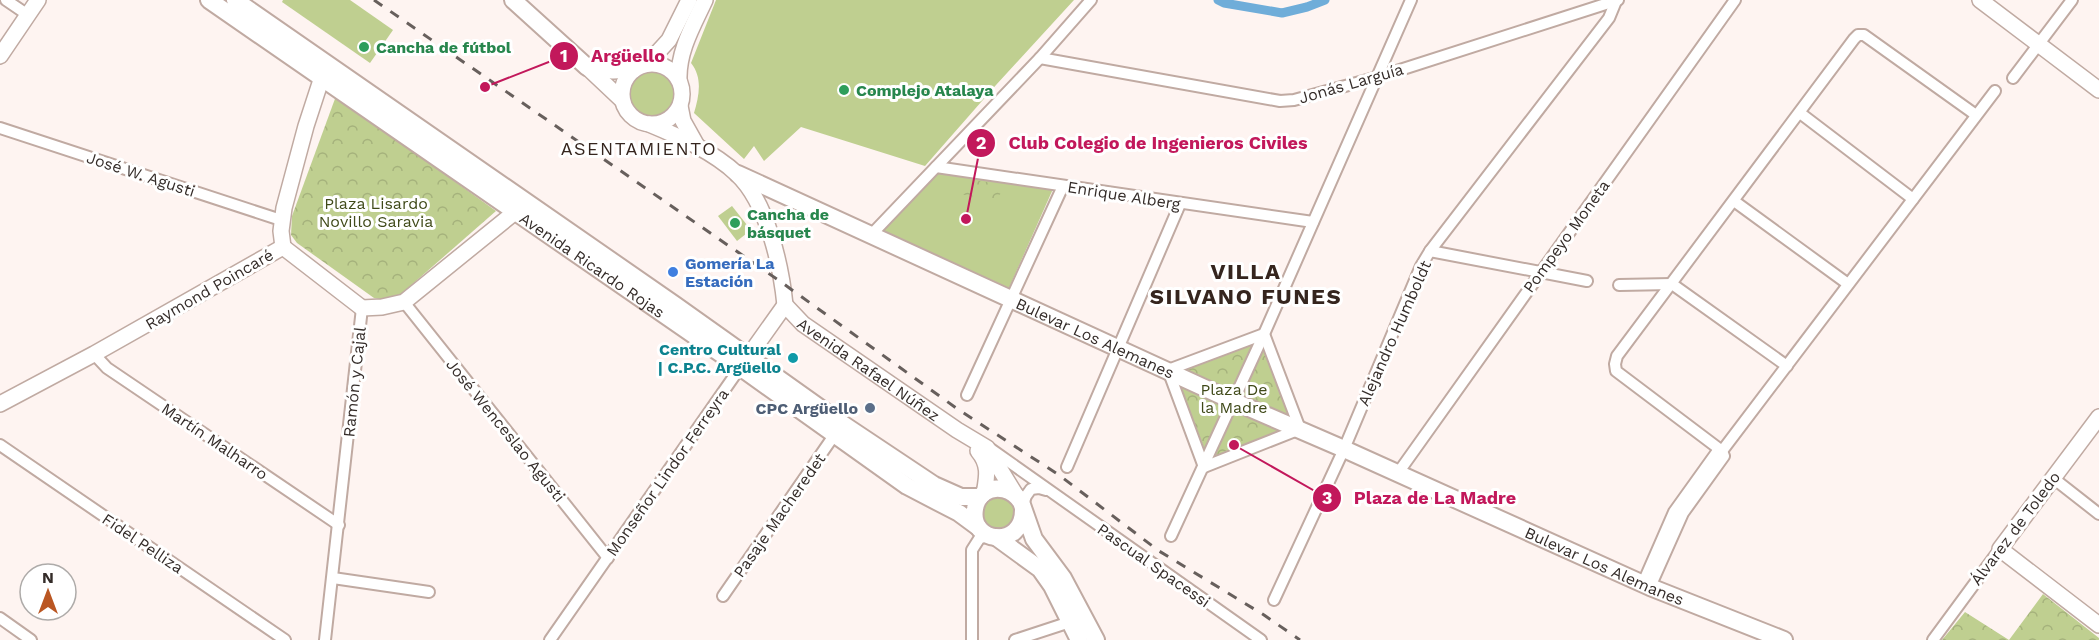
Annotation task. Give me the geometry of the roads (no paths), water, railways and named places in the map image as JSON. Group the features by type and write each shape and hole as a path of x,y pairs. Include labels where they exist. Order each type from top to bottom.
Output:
{"main road":[{"path":"0,56 38,0"},
{"name":"Avenida Ricardo Rojas","path":"209,0 326,72 566,230 744,362 835,435 907,486 959,513 988,533"},
{"name":"Avenida Ricardo Rojas","path":"235,0 326,72 515,212 934,485 961,497 982,495"},
{"path":"513,0 622,100 630,114 639,121 698,146 738,174 762,212"},
{"path":"622,100 623,85 627,76 669,40 690,0"},
{"path":"650,124 667,120 677,112 680,106 682,93 679,61 705,0"},
{"path":"1980,0 2099,90"},
{"path":"587,67 613,71 665,66 679,80"},
{"name":"Raymond Poincaré","path":"0,404 94,354 282,247 281,220 306,126 326,72"},
{"path":"680,106 683,121 698,146"},
{"name":"Bulevar Los Alemanes","path":"738,174 1233,401 1344,448 1646,585 1784,640"},
{"path":"785,196 764,197 760,204 773,240 785,305"},
{"path":"515,212 527,211 550,226 566,230"},
{"name":"Ramón y Cajal","path":"362,308 382,308 404,302 515,212"},
{"path":"282,247 362,308"},
{"name":"Avenida Rafael Núñez","path":"785,305 803,324 957,430 982,444 990,452 1021,504 1034,539 1058,570 1096,640"},
{"name":"Monseñor Lindor Ferreyra","path":"744,362 785,305"},
{"path":"771,325 791,322 803,324"},
{"name":"Álvarez de Toledo","path":"2000,549 2099,417"},
{"name":"Avenida Rafael Núñez","path":"957,430 985,460 988,471 982,495 974,511 988,533"},
{"path":"982,495 999,489 1009,491 1021,504 1022,522 1017,530 1010,535 988,533"},
{"path":"988,533 1040,569 1052,586 1079,640"},
{"path":"2000,549 2099,626"}],"street":[{"path":"6,0 28,15"},
{"path":"871,235 1040,58 1090,0"},
{"path":"1171,536 1264,334 1411,0"},
{"name":"Jonás Larguía","path":"1040,58 1280,101 1294,100 1378,77 1617,0"},
{"name":"Alejandro Humboldt","path":"1274,600 1344,448 1421,266 1430,251 1609,18 1617,0"},
{"name":"Pompeyo Moneta","path":"1398,473 1735,0"},
{"path":"2013,78 2072,0"},
{"path":"1646,585 1683,513 1724,456 1722,451 1616,370 1617,356 1858,35 1864,35 1977,116"},
{"path":"1722,451 1995,91"},
{"path":"1800,113 1912,199"},
{"name":"José W. Agusti","path":"0,128 281,220"},
{"name":"Enrique Alberg","path":"936,167 1313,222"},
{"path":"967,395 1063,186"},
{"path":"1734,201 1848,284"},
{"path":"1066,467 1180,204"},
{"path":"1430,251 1587,281"},
{"path":"1619,285 1672,284 1787,366"},
{"name":"José Wenceslao Agusti","path":"404,302 608,558"},
{"name":"Ramón y Cajal","path":"325,640 362,308"},
{"path":"1204,466 1168,370 1264,334"},
{"path":"1204,466 1300,429 1264,334"},
{"name":"Martín Malharro","path":"94,354 107,368 339,525"},
{"name":"Monseñor Lindor Ferreyra","path":"550,640 744,362"},
{"name":"Pasaje Macheredet","path":"723,596 835,435"},
{"name":"Pascual Spacessi","path":"982,444 1261,640"},
{"name":"Fidel Pelliza","path":"0,445 285,640"},
{"path":"2053,478 2099,514"},
{"path":"1021,504 1031,489 1047,490"},
{"path":"972,640 972,550 979,539 988,533"},
{"name":"Álvarez de Toledo","path":"1933,640 2000,549"},
{"path":"333,578 429,592"},
{"path":"0,634 4,621 31,640"},
{"path":"1015,640 1070,622"}],"waterway":[{"path":"1218,0 1282,13 1325,0"}],"railway":[{"path":"374,0 781,282 959,410 1059,475 1159,551 1264,615 1300,640"}],"place":[{"name":"Cancha de fútbol","path":"364,47"},
{"name":"Argüello","path":"485,87"},
{"name":"Complejo Atalaya","path":"844,90"},
{"name":"Club Colegio de Ingenieros Civiles","path":"966,219"},
{"name":"Cancha de básquet","path":"735,223"},
{"name":"Gomería La Estación","path":"673,272"},
{"name":"Centro Cultural | C.P.C. Argüello","path":"793,358"},
{"name":"CPC Argüello","path":"870,408"},
{"name":"Plaza de La Madre","path":"1234,445"}],"district":[{"name":"ASENTAMIENTO","path":"639,149"},
{"name":"VILLA SILVANO FUNES","path":"1246,284"}],"park label":[{"name":"Plaza Lisardo Novillo Saravia","path":"376,212"},
{"name":"Plaza De la Madre","path":"1234,398"}]}
